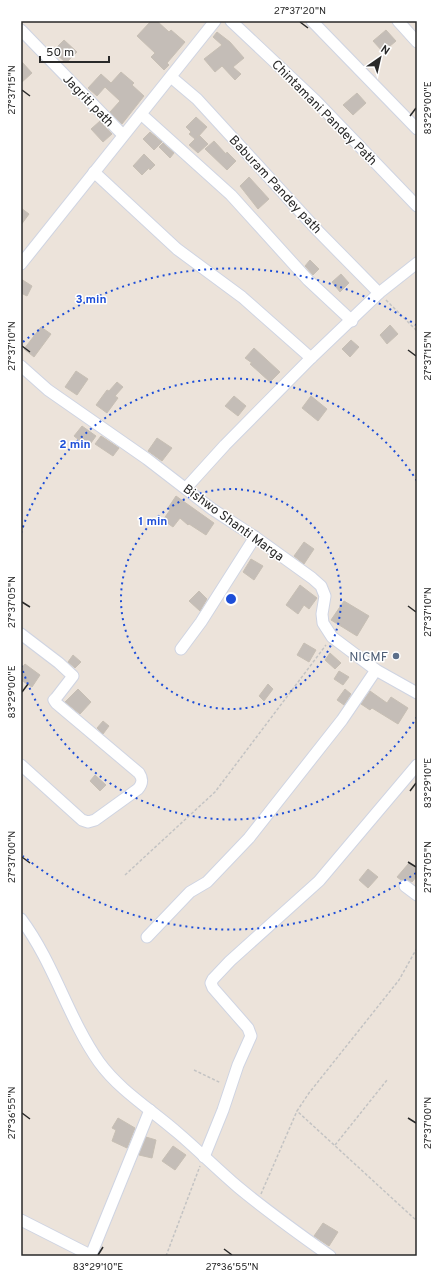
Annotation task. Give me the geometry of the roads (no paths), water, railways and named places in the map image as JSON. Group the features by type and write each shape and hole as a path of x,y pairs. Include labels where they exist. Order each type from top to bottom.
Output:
{"street":[{"name":"Chintamani Pandey Path","path":"231,21 316,102 417,206"},
{"path":"312,21 417,129"},
{"path":"398,21 417,42"},
{"path":"21,264 123,135 142,114 213,22"},
{"name":"Jagriti path","path":"21,30 123,135"},
{"name":"Baburam Pandey path","path":"171,77 197,99 318,231 379,293"},
{"path":"142,114 232,195 308,280 352,321"},
{"path":"94,172 177,249 242,297 311,358"},
{"path":"186,488 225,445 311,358 352,321 379,293 417,263"},
{"name":"Bishwo Shanti Marga","path":"21,366 48,390 186,488 212,509 255,537 312,578 321,586 325,596 322,614 323,623 332,637 376,670 417,693"},
{"path":"181,648 201,622 255,537"},
{"path":"21,634 59,663 73,676 54,700 56,703 139,773 142,778 142,784 138,789 95,820 88,822 82,820 21,765"},
{"path":"147,937 190,892 207,882 248,838 342,720 376,670"},
{"path":"204,1157 223,1110 238,1065 250,1040 250,1032 213,988 211,983 213,979 230,961 319,881 417,765"},
{"path":"405,886 417,895"},
{"path":"21,919 42,951 74,1017 99,1061 109,1074 178,1132 204,1157 258,1203 330,1256"},
{"path":"21,1220 91,1256 150,1110"}],"place":[{"name":"NICMF","path":"396,656"}]}
